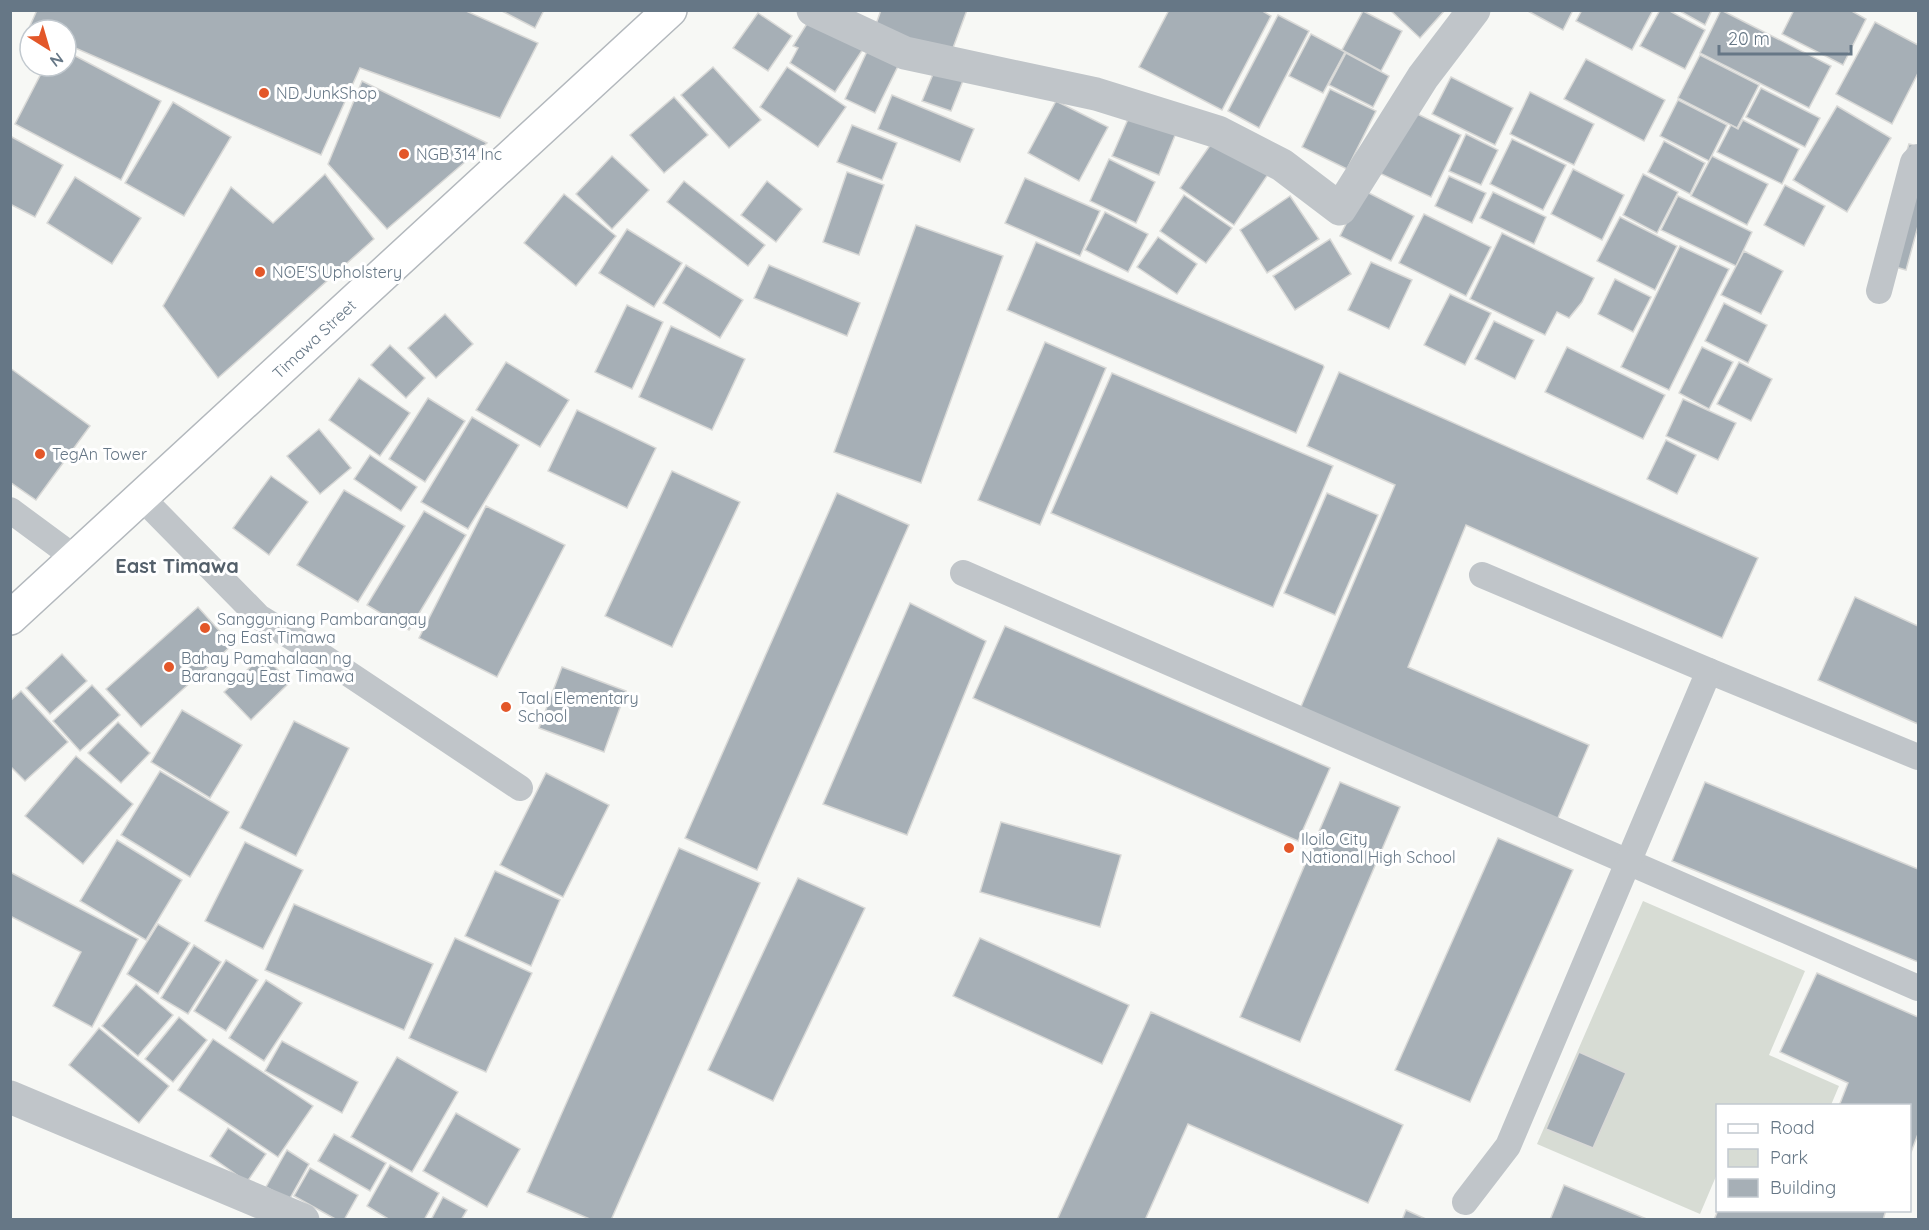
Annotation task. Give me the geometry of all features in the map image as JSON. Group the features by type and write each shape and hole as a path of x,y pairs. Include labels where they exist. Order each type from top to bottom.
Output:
{"street":[{"name":"Timawa Street","path":"10,618 670,10"},
{"path":"813,10 905,53 1096,94 1218,132 1282,165 1340,209 1423,77 1474,10"},
{"path":"10,1097 303,1220"}],"lane":[{"path":"1879,291 1913,162 1918,158"},
{"path":"142,498 259,618 316,652 520,788"},
{"path":"10,510 75,558"},
{"path":"963,573 1918,988"},
{"path":"1482,575 1918,757"},
{"path":"1465,1202 1508,1146 1709,671"}],"green space":[{"path":"1643,901 1805,971 1769,1055 1839,1086 1831,1104 1716,1104 1716,1176 1700,1214 1537,1144"}],"building":[{"name":"ND JunkShop","path":"37,10 464,10 538,43 500,118 360,68 321,155 78,49 78,18 33,18"},
{"path":"500,10 544,10 535,28"},
{"path":"881,10 967,10 950,56 874,30"},
{"path":"1169,10 1261,10 1271,16 1222,110 1139,67"},
{"path":"1390,10 1445,10 1420,38"},
{"path":"1526,10 1573,10 1563,30"},
{"path":"1582,10 1653,10 1632,50 1576,21"},
{"path":"1660,10 1668,10 1705,30 1685,69 1640,46"},
{"path":"1678,10 1712,10 1705,25"},
{"path":"1721,10 1831,66 1809,108 1700,53"},
{"path":"1794,10 1850,10 1866,19 1843,65 1782,34"},
{"path":"1363,11 1402,31 1381,71 1342,50"},
{"path":"758,13 792,36 768,71 733,48"},
{"path":"813,14 865,46 835,92 790,63 798,48 793,46"},
{"path":"1278,15 1309,31 1259,128 1228,111"},
{"path":"1875,22 1918,45 1918,73 1892,124 1836,94"},
{"path":"1311,34 1345,52 1323,93 1289,76"},
{"path":"870,45 901,60 875,113 845,99"},
{"path":"1346,53 1389,76 1373,107 1329,85"},
{"path":"1700,55 1759,85 1737,128 1678,98"},
{"path":"78,57 161,101 121,180 15,124 39,78 78,78"},
{"path":"1586,59 1665,100 1644,141 1564,99"},
{"path":"938,62 966,73 951,111 922,101"},
{"path":"713,67 761,120 729,148 681,95"},
{"path":"787,67 846,107 818,147 760,107"},
{"path":"1451,77 1513,108 1495,145 1432,114"},
{"name":"NGB 314 Inc","path":"362,81 487,143 387,229 328,164"},
{"path":"1761,88 1820,118 1805,147 1746,117"},
{"path":"1330,89 1376,111 1347,169 1302,147"},
{"path":"1530,92 1594,124 1574,165 1510,134"},
{"path":"892,95 974,129 960,162 878,129"},
{"path":"674,97 708,135 664,173 630,135"},
{"path":"1678,100 1727,125 1709,161 1660,136"},
{"path":"1056,101 1108,127 1079,181 1028,153"},
{"path":"173,102 231,137 184,216 125,183"},
{"path":"1837,106 1891,138 1847,212 1793,180"},
{"path":"1407,109 1461,135 1431,197 1377,172"},
{"path":"1132,110 1178,128 1159,175 1112,156"},
{"path":"1743,120 1799,149 1782,184 1717,152 1731,125 1738,129"},
{"path":"852,125 897,143 882,180 837,162"},
{"path":"1218,134 1271,170 1234,225 1180,188"},
{"path":"1466,134 1498,150 1481,185 1449,171"},
{"path":"10,136 63,165 35,217 10,204"},
{"path":"1512,139 1566,165 1543,210 1490,184"},
{"path":"1664,141 1705,163 1690,194 1648,172"},
{"path":"1909,144 1918,146 1918,226 1906,270 1875,261"},
{"path":"612,156 649,190 612,229 576,194"},
{"path":"1712,156 1768,184 1747,225 1691,196"},
{"path":"1109,159 1155,182 1136,223 1090,201"},
{"path":"1573,169 1624,195 1602,240 1551,214"},
{"path":"847,172 884,185 859,255 823,242"},
{"name":"NOE'S Upholstery","path":"325,174 374,239 218,378 163,306 231,187 273,223"},
{"path":"1643,174 1678,192 1657,233 1623,215"},
{"path":"1449,176 1486,193 1472,223 1435,206"},
{"path":"75,177 141,218 112,264 47,223"},
{"path":"1025,178 1100,211 1080,256 1005,223"},
{"path":"684,181 765,245 748,266 667,202"},
{"path":"767,181 802,209 776,242 741,215"},
{"path":"1785,185 1825,206 1804,246 1764,225"},
{"path":"1363,190 1414,216 1391,261 1340,236"},
{"path":"1493,192 1546,217 1534,244 1480,218"},
{"path":"564,194 616,236 576,286 524,243"},
{"path":"1184,195 1232,228 1206,263 1160,231"},
{"path":"1290,196 1319,239 1267,273 1240,230"},
{"path":"1678,196 1752,232 1736,266 1661,230"},
{"path":"1105,212 1148,234 1128,272 1085,250"},
{"path":"1424,214 1491,247 1466,296 1399,263"},
{"path":"1620,217 1677,246 1655,290 1597,261"},
{"path":"916,225 1003,256 921,483 834,452"},
{"path":"627,229 682,263 654,307 599,273"},
{"path":"1502,233 1594,278 1582,302 1569,318 1557,312 1545,335 1470,299"},
{"path":"1158,237 1197,264 1177,294 1137,267"},
{"path":"1330,239 1351,274 1295,310 1273,276"},
{"path":"1036,242 1323,365 1296,433 1007,310"},
{"path":"1680,246 1729,269 1669,390 1621,367"},
{"path":"1744,251 1783,271 1761,314 1721,295"},
{"path":"1371,262 1412,280 1389,329 1348,310"},
{"path":"686,265 743,300 720,338 663,303"},
{"path":"769,265 860,303 847,336 754,298"},
{"path":"1615,279 1651,297 1633,332 1598,314"},
{"path":"1450,294 1491,313 1465,365 1424,345"},
{"path":"1724,303 1767,325 1748,363 1705,341"},
{"path":"627,305 663,322 632,389 595,372"},
{"path":"445,314 473,344 436,378 408,348"},
{"path":"1494,321 1534,340 1515,379 1475,359"},
{"path":"671,326 745,359 712,430 639,397"},
{"path":"1045,342 1106,368 1040,525 978,500"},
{"path":"390,345 425,378 406,398 371,365"},
{"path":"1567,347 1665,395 1643,439 1545,392"},
{"path":"1702,347 1733,362 1709,409 1679,393"},
{"path":"506,362 569,400 540,447 476,410"},
{"path":"1739,362 1772,379 1751,421 1717,404"},
{"name":"TegAn Tower","path":"10,368 90,426 36,500 10,482"},
{"path":"1339,372 1758,558 1722,638 1466,525 1408,667 1589,745 1557,820 1300,709 1395,485 1307,446"},
{"path":"1112,373 1333,466 1273,607 1051,513"},
{"path":"359,378 410,413 380,456 329,420"},
{"path":"428,398 465,421 425,482 389,459"},
{"path":"1683,399 1736,423 1718,460 1666,436"},
{"path":"577,410 656,448 627,508 548,471"},
{"path":"472,417 519,445 468,529 421,502"},
{"path":"319,429 351,468 320,494 287,456"},
{"path":"1666,440 1696,455 1677,494 1647,479"},
{"path":"370,455 417,487 401,511 354,479"},
{"path":"672,471 740,502 672,647 605,616"},
{"path":"271,476 308,502 269,555 233,528"},
{"path":"344,490 405,526 358,602 297,565"},
{"path":"837,493 909,525 757,870 685,838"},
{"path":"1327,493 1378,515 1335,615 1284,593"},
{"path":"486,506 565,545 497,677 419,638"},
{"path":"424,511 466,535 409,630 367,605"},
{"path":"1855,597 1918,626 1918,724 1818,680"},
{"path":"910,603 986,641 907,835 823,804"},
{"name":"Bahay Pamahalaan ng Barangay East Timawa","path":"198,607 232,645 141,727 106,689"},
{"path":"1005,626 1330,768 1298,841 973,698"},
{"path":"62,654 87,681 50,714 26,688"},
{"path":"263,655 290,682 251,720 224,692"},
{"path":"562,667 626,691 604,752 539,728"},
{"path":"92,685 120,715 80,751 53,721"},
{"path":"21,691 68,742 25,781 10,766 10,701"},
{"path":"182,710 242,745 210,798 151,762"},
{"path":"294,721 349,748 296,856 240,828"},
{"path":"118,722 150,753 121,783 88,753"},
{"path":"76,756 133,804 83,864 25,816"},
{"path":"160,771 229,812 190,877 121,835"},
{"path":"546,773 609,805 563,897 500,865"},
{"path":"1340,782 1400,807 1300,1042 1240,1017"},
{"path":"1705,782 1918,869 1918,962 1672,861"},
{"path":"1001,822 1121,855 1100,927 980,892"},
{"path":"1498,838 1573,870 1470,1102 1395,1070"},
{"path":"117,840 182,880 146,940 80,901"},
{"path":"245,842 303,870 263,949 205,921"},
{"path":"679,848 760,883 611,1220 592,1220 527,1192"},
{"path":"495,871 560,900 531,966 465,936"},
{"path":"10,872 138,939 92,1027 53,1006 81,952 10,916"},
{"path":"798,878 865,908 773,1101 708,1070"},
{"path":"294,904 433,964 404,1030 265,970"},
{"path":"158,924 190,943 158,994 127,974"},
{"path":"455,938 532,973 486,1072 409,1038"},
{"path":"980,938 1129,1005 1102,1064 953,996"},
{"path":"194,945 221,962 188,1014 161,998"},
{"path":"226,960 258,980 226,1031 194,1011"},
{"path":"1817,973 1918,1017 1918,1134 1911,1152 1911,1104 1840,1104 1848,1083 1780,1052"},
{"path":"266,980 302,1003 264,1061 229,1038"},
{"path":"136,984 173,1015 138,1056 102,1026"},
{"path":"1151,1012 1403,1125 1368,1203 1188,1124 1145,1220 1057,1220"},
{"path":"179,1017 207,1040 173,1082 145,1059"},
{"path":"99,1028 169,1086 139,1123 69,1065"},
{"path":"213,1039 313,1106 278,1157 178,1090"},
{"path":"282,1041 358,1082 342,1113 265,1071"},
{"path":"1579,1052 1626,1073 1593,1148 1546,1129"},
{"path":"397,1057 458,1092 412,1172 351,1137"},
{"path":"456,1113 520,1149 487,1207 423,1171"},
{"path":"228,1128 266,1154 247,1182 210,1156"},
{"path":"334,1134 386,1163 370,1191 318,1161"},
{"path":"287,1150 309,1164 289,1200 266,1187"},
{"path":"390,1165 439,1193 424,1220 390,1220 367,1206"},
{"path":"310,1168 358,1195 344,1220 337,1220 294,1196"},
{"path":"1564,1185 1649,1220 1550,1220"},
{"path":"443,1197 467,1210 461,1220 431,1220"},
{"path":"1406,1210 1428,1220 1402,1220"},
{"path":"1717,1212 1885,1212 1883,1220 1714,1220"}],"place":[{"name":"ND JunkShop","path":"264,93"},
{"name":"NGB 314 Inc","path":"404,154"},
{"name":"NOE'S Upholstery","path":"260,272"},
{"name":"TegAn Tower","path":"40,454"},
{"name":"Sangguniang Pambarangay ng East Timawa","path":"205,628"},
{"name":"Bahay Pamahalaan ng Barangay East Timawa","path":"169,667"},
{"name":"Taal Elementary School","path":"506,707"},
{"name":"Iloilo City National High School","path":"1289,848"}],"district":[{"name":"East Timawa","path":"177,565"}]}
